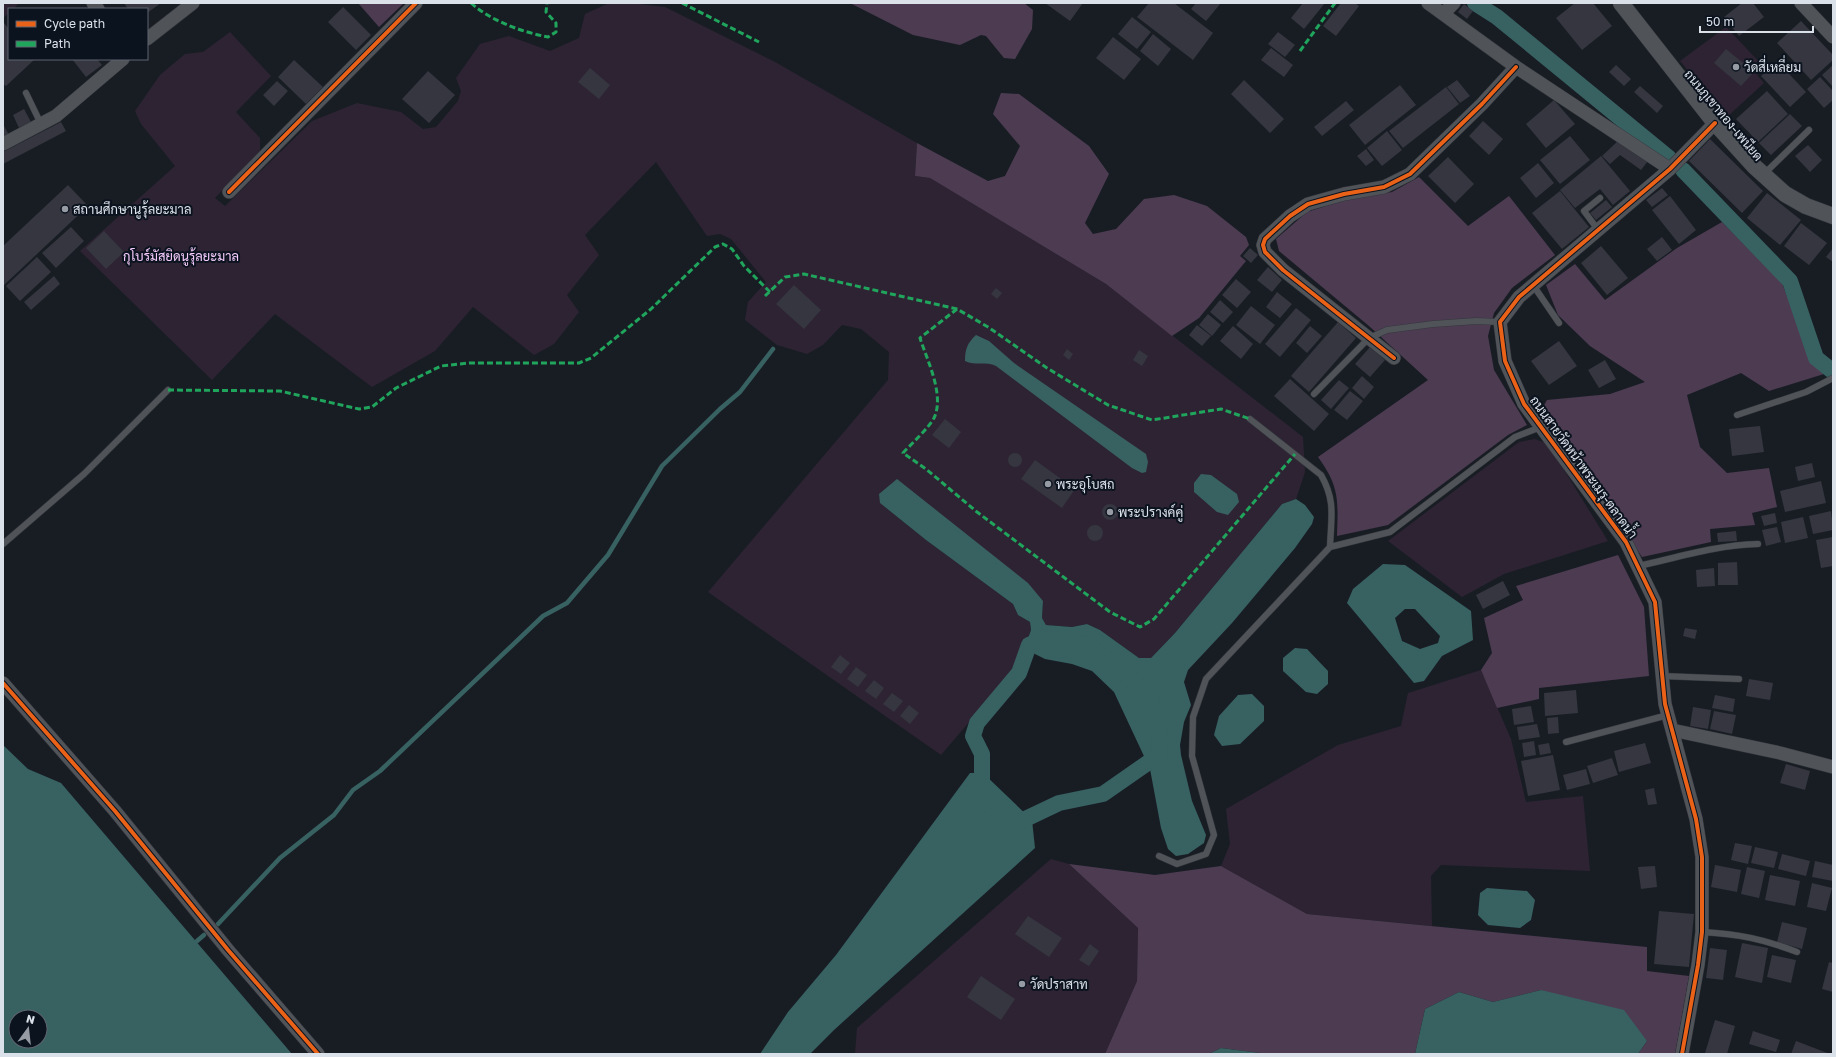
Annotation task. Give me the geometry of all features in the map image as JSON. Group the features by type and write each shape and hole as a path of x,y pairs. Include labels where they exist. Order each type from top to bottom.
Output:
{"street":[{"path":"148,39 193,3"},
{"path":"229,192 416,3"},
{"path":"1428,3 1516,67 1670,169"},
{"path":"1443,14 1454,3"},
{"name":"ถนนภูเขาทอง-เพนียด","path":"1620,3 1715,123 1755,167 1785,194 1806,206 1833,216"},
{"path":"1801,3 1833,37"},
{"path":"3,144 56,116 122,60"},
{"path":"1394,358 1283,270 1265,252 1263,245 1265,239 1290,216 1308,204 1344,194 1384,187 1410,174 1482,104 1516,67"},
{"path":"1500,322 1519,297 1599,231 1670,169 1715,123"},
{"name":"ถนนสายวัดหน้าพระเมรุ-ตลาดน้ำ","path":"1500,322 1505,361 1524,404 1626,542 1640,566 1655,602 1659,626 1662,676 1668,715 1696,820 1702,857 1702,932 1698,965 1682,1054"},
{"path":"3,683 115,811 228,950 318,1054"},
{"path":"1672,730 1780,753 1833,767"}],"lane":[{"path":"26,93 41,124"},
{"path":"1764,175 1809,130"},
{"path":"1599,231 1584,211 1600,198"},
{"path":"1533,285 1559,323"},
{"path":"1314,394 1369,338 1387,330 1476,321 1500,322"},
{"path":"1737,415 1806,392 1833,378"},
{"path":"3,544 84,474 168,390"},
{"path":"1250,419 1321,475 1329,488 1332,502 1330,547"},
{"path":"1159,856 1177,864 1206,854 1214,835 1192,756 1193,716 1206,679 1330,547 1390,532 1514,437 1541,427"},
{"path":"1640,566 1714,548 1732,545 1758,544"},
{"path":"1662,676 1739,679"},
{"path":"1566,742 1668,715"},
{"path":"1702,932 1735,934 1766,940 1797,952"}],"green space":[{"path":"3,3 19,3 14,8 8,8 8,14 3,18"},
{"name":"กุโบร์มัสยิดนูรุ้ลยะมาล","path":"609,3 631,3 665,7 775,62 917,143 915,176 930,178 1106,284 1303,437 1305,472 1296,499 1282,504 1175,633 1151,658 1139,658 1100,630 1087,624 1072,627 1046,625 1042,618 1043,601 880,503 926,540 1013,604 1018,615 1030,622 1031,630 1017,666 941,755 708,592 888,380 889,352 861,329 842,325 823,345 807,354 777,345 745,320 748,302 766,282 731,239 720,234 707,236 656,162 585,235 599,255 567,295 579,312 554,344 534,355 473,307 435,351 372,387 275,314 212,380 80,251 175,166 141,124 135,111 160,75 185,54 203,52 230,32 271,76 236,112 260,138 260,151 215,198 225,206 312,121 357,103 401,112 423,129 436,127 458,101 461,91 456,78 480,44 509,36 550,51 579,38 585,14"},
{"path":"1726,27 1765,68 1757,75 1764,83 1727,117 1680,61"},
{"path":"1535,439 1548,444 1608,541 1504,574 1462,597 1388,541 1519,442"},
{"path":"1481,670 1511,739 1526,802 1583,796 1590,871 1441,865 1431,876 1432,926 1307,914 1221,866 1230,844 1226,809 1338,745 1401,726 1408,693"},
{"path":"1051,859 1069,864 1138,928 1137,981 1105,1054 855,1054 857,1028"}],"shaded area":[{"path":"358,3 404,3 379,27"},
{"path":"850,3 1024,3 1033,10 1032,29 1015,59 1004,58 986,36 981,35 960,45 913,35"},
{"path":"1001,93 1019,94 1089,146 1109,174 1085,223 1093,234 1116,229 1144,199 1174,195 1207,206 1246,237 1249,245 1240,256 1246,261 1199,318 1172,336 1106,284 930,178 915,176 917,143 988,181 1005,176 1020,146 993,114"},
{"path":"1419,177 1468,226 1509,196 1555,255 1512,288 1494,313 1488,336 1494,370 1527,425 1508,435 1388,525 1337,536 1338,513 1334,486 1318,457 1428,380 1369,326 1279,251 1276,239 1307,212 1348,199 1392,192"},
{"path":"1722,222 1782,283 1811,360 1824,374 1769,391 1741,373 1687,395 1700,447 1727,473 1769,468 1777,507 1752,513 1755,525 1710,529 1711,542 1642,557 1542,409 1547,400 1610,394 1645,382 1590,346 1558,315 1546,285 1575,264 1605,300 1677,248"},
{"path":"976,335 989,341 1014,363 1146,454 1148,462 1146,472 1142,473 1132,468 996,366 965,361 967,347"},
{"path":"1201,474 1211,475 1237,494 1239,502 1228,515 1217,512 1194,492 1194,483"},
{"path":"897,479 1028,583 1043,601 1042,618 1046,625 1072,627 1087,624 1100,630 1139,658 1151,658 1175,633 1282,504 1296,499 1305,505 1314,517 1312,524 1295,548 1232,623 1188,670 1184,682 1191,705 1184,722 1180,745 1181,755 1192,801 1206,835 1204,843 1188,854 1176,856 1168,849 1161,828 1150,769 1114,692 1092,671 1072,664 1045,659 1033,653 1027,641 1031,630 1030,622 1018,615 1013,604 926,540 880,503 879,494"},
{"path":"1618,555 1644,607 1649,676 1539,688 1539,699 1497,708 1481,670 1492,653 1484,618 1523,600 1516,586"},
{"path":"1383,564 1405,565 1471,611 1473,640 1442,656 1424,681 1414,683 1347,603 1353,589","holes":["1405,609 1415,609 1440,636 1438,643 1420,649 1402,641 1395,618"]},
{"path":"1295,648 1307,649 1328,671 1328,684 1317,694 1306,692 1283,671 1283,658"},
{"path":"1252,694 1264,706 1264,721 1240,744 1222,746 1214,735 1219,716 1238,695"},
{"path":"3,745 28,769 61,783 292,1054 3,1054"},
{"path":"970,773 983,773 1032,820 1035,848 834,1030 810,1054 760,1054 788,1012 836,955"},
{"path":"1069,864 1155,875 1221,866 1307,914 1647,947 1647,971 1689,976 1675,1054 1638,1054 1647,1041 1541,990 1493,1002 1459,992 1425,1009 1415,1054 1268,1054 1221,1048 1209,1054 1105,1054 1137,981 1138,928"},
{"path":"1487,888 1527,891 1535,900 1531,920 1520,928 1488,925 1478,915 1480,893"},
{"path":"1541,990 1624,1010 1647,1041 1638,1054 1415,1054 1425,1009 1459,992 1493,1002"},
{"path":"1221,1048 1268,1054 1209,1054"}],"building":[{"path":"124,3 161,3 148,12 148,8 127,8"},
{"path":"1045,3 1083,3 1070,21"},
{"path":"1149,3 1174,3 1213,33 1193,60 1137,17"},
{"path":"1196,3 1221,3 1206,21 1191,9"},
{"path":"1303,3 1325,3 1304,29 1291,18"},
{"path":"1341,3 1355,3 1359,6 1336,36 1323,26"},
{"path":"1575,3 1593,3 1612,26 1582,50 1556,18"},
{"path":"1742,3 1753,3 1764,17 1739,36 1724,17"},
{"path":"1464,4 1473,11 1467,19 1458,12"},
{"path":"343,7 371,35 356,50 328,22"},
{"path":"1132,17 1151,32 1137,49 1118,34"},
{"path":"1801,21 1833,55 1833,60 1811,80 1777,43"},
{"path":"4,23 8,28 8,60 34,60 6,86 3,84"},
{"path":"1278,32 1295,45 1285,57 1268,44"},
{"path":"1153,34 1171,49 1158,66 1140,51"},
{"path":"1113,37 1141,59 1124,80 1096,58"},
{"path":"1271,48 1293,65 1284,77 1261,60"},
{"path":"1726,49 1754,72 1741,86 1714,63"},
{"path":"73,60 98,60 102,65 86,77"},
{"path":"294,60 323,87 306,104 278,77"},
{"path":"1777,61 1806,92 1790,107 1761,76"},
{"path":"1616,65 1631,79 1624,86 1609,72"},
{"path":"1833,65 1833,87 1822,75"},
{"path":"590,68 610,85 599,99 578,82"},
{"path":"428,71 455,95 429,123 402,99"},
{"path":"1820,77 1833,91 1833,100 1824,108 1807,89"},
{"path":"1244,80 1284,119 1270,133 1231,94"},
{"path":"1457,80 1470,96 1460,103 1447,87"},
{"path":"277,81 288,91 274,106 263,95"},
{"path":"1400,85 1416,105 1365,145 1349,125"},
{"path":"1640,86 1663,106 1657,113 1634,92"},
{"path":"1446,87 1459,104 1403,148 1389,131"},
{"path":"1767,91 1788,114 1758,142 1736,119"},
{"path":"1554,100 1575,124 1546,148 1526,124"},
{"path":"1346,101 1354,110 1322,136 1314,127"},
{"path":"24,109 31,122 19,128 13,115"},
{"path":"1790,114 1802,126 1771,155 1759,143"},
{"path":"1483,121 1503,139 1489,155 1469,136"},
{"path":"61,122 66,131 3,164 3,152"},
{"path":"3,124 9,135 3,138"},
{"path":"1387,131 1402,150 1382,166 1367,148"},
{"path":"1570,136 1590,160 1560,184 1540,160"},
{"path":"1620,139 1648,161 1641,170 1620,155 1610,164 1602,156"},
{"path":"1710,139 1763,191 1742,213 1689,161"},
{"path":"1808,145 1822,160 1810,172 1795,156"},
{"path":"1366,149 1374,160 1366,166 1357,156"},
{"path":"1601,156 1630,191 1613,205 1600,189 1575,208 1560,190"},
{"path":"1448,157 1474,184 1455,203 1428,176"},
{"path":"1538,163 1554,183 1536,198 1520,178"},
{"path":"68,185 88,206 3,286 3,246"},
{"path":"1662,188 1668,195 1652,207 1646,200"},
{"path":"1560,191 1589,227 1562,249 1532,213"},
{"path":"1767,193 1801,220 1780,245 1747,218"},
{"path":"1670,196 1696,230 1679,244 1652,210"},
{"path":"1606,200 1612,207 1596,220 1590,213"},
{"path":"1801,223 1827,243 1809,265 1784,246"},
{"path":"71,227 84,241 56,268 42,253"},
{"path":"104,231 124,252 106,269 86,248"},
{"path":"1662,237 1672,250 1657,261 1647,249"},
{"path":"1601,246 1628,278 1607,295 1581,263"},
{"path":"1250,248 1258,255 1251,263 1243,256"},
{"path":"1833,248 1833,262 1826,257"},
{"path":"37,257 51,272 20,301 6,286"},
{"path":"1268,267 1282,280 1272,292 1257,280"},
{"path":"54,276 60,284 31,310 24,302"},
{"path":"1236,279 1251,292 1237,308 1222,295"},
{"path":"794,285 821,310 804,329 776,304"},
{"path":"996,288 1002,293 997,299 991,294"},
{"path":"1277,292 1292,304 1280,318 1266,307"},
{"path":"1220,300 1233,312 1223,323 1210,312"},
{"path":"1251,306 1275,325 1260,344 1236,325"},
{"path":"1296,308 1311,320 1280,357 1265,344"},
{"path":"1208,314 1221,325 1212,336 1199,325"},
{"path":"1338,322 1356,338 1309,392 1291,376"},
{"path":"1197,325 1211,336 1202,346 1189,335"},
{"path":"1233,326 1253,344 1241,359 1220,341"},
{"path":"1310,326 1322,336 1307,353 1296,343"},
{"path":"1559,341 1577,366 1549,385 1531,361"},
{"path":"1370,347 1385,360 1370,377 1355,364"},
{"path":"1067,349 1073,354 1069,360 1063,355"},
{"path":"1139,350 1148,356 1142,366 1133,360"},
{"path":"1605,360 1616,379 1599,388 1588,370"},
{"path":"1362,376 1374,387 1364,399 1352,388"},
{"path":"1290,379 1329,414 1314,431 1274,396"},
{"path":"1339,380 1349,388 1331,409 1321,400"},
{"path":"1350,391 1363,401 1347,420 1334,410"},
{"path":"945,419 961,432 949,448 932,435"},
{"path":"1760,426 1764,452 1732,456 1729,429"},
{"path":"1015,453 1020,455 1022,460 1020,465 1015,467 1010,465 1008,460 1010,455"},
{"name":"พระอุโบสถ","path":"1035,460 1075,489 1062,508 1021,479"},
{"path":"1812,463 1815,477 1798,481 1795,467"},
{"path":"1821,481 1826,503 1785,512 1780,491"},
{"name":"พระปรางค์คู่","path":"1110,504 1116,506 1118,512 1116,518 1110,520 1104,518 1102,512 1104,506"},
{"path":"1831,511 1833,530 1813,534 1809,516"},
{"path":"1775,513 1777,523 1764,526 1761,516"},
{"path":"1803,517 1808,538 1785,543 1781,522"},
{"name":"พระปรางค์คู่","path":"1095,525 1101,527 1103,533 1101,539 1095,541 1089,539 1087,533 1089,527"},
{"path":"1777,527 1781,542 1766,546 1762,530"},
{"path":"1736,531 1737,541 1718,542 1717,533"},
{"path":"1833,537 1833,566 1821,568 1816,540"},
{"path":"1737,562 1738,585 1718,585 1718,563"},
{"path":"1714,568 1715,586 1697,587 1696,570"},
{"path":"1503,581 1510,595 1483,609 1476,595"},
{"path":"1685,628 1697,630 1695,639 1683,636"},
{"path":"840,655 850,663 841,674 831,667"},
{"path":"856,667 867,675 858,687 847,679"},
{"path":"1749,679 1773,683 1770,700 1746,696"},
{"path":"874,680 884,688 876,699 865,691"},
{"path":"1576,690 1578,713 1545,716 1544,693"},
{"path":"892,693 903,701 894,712 883,704"},
{"path":"1715,695 1735,699 1733,712 1712,708"},
{"path":"909,705 919,713 910,724 900,716"},
{"path":"1531,706 1534,722 1514,725 1512,709"},
{"path":"1693,707 1711,710 1708,729 1690,726"},
{"path":"1714,711 1736,715 1732,734 1710,729"},
{"path":"1558,717 1559,733 1548,734 1547,718"},
{"path":"1537,724 1540,737 1519,740 1517,727"},
{"path":"1534,741 1536,755 1524,757 1522,743"},
{"path":"1549,743 1551,753 1540,755 1538,745"},
{"path":"1645,743 1651,763 1619,772 1614,751"},
{"path":"1553,755 1560,790 1528,796 1521,761"},
{"path":"1612,758 1618,775 1593,783 1587,766"},
{"path":"1786,764 1810,771 1805,790 1780,783"},
{"path":"1586,769 1590,784 1567,790 1563,775"},
{"path":"1654,788 1657,804 1648,805 1645,790"},
{"path":"1735,843 1752,846 1748,864 1731,860"},
{"path":"1755,847 1778,852 1774,868 1751,863"},
{"path":"1782,854 1810,861 1806,876 1778,869"},
{"path":"1815,861 1833,865 1833,881 1812,877"},
{"path":"1715,865 1741,870 1737,892 1711,887"},
{"path":"1655,866 1657,887 1641,889 1638,867"},
{"path":"1747,867 1765,871 1759,898 1741,894"},
{"path":"1770,875 1800,881 1795,906 1765,900"},
{"path":"1812,883 1832,888 1826,911 1807,907"},
{"path":"1659,911 1694,914 1689,967 1654,964"},
{"path":"1028,916 1062,938 1049,957 1015,934"},
{"path":"1782,922 1807,928 1802,949 1777,942"},
{"path":"1742,943 1768,948 1762,983 1735,977"},
{"path":"1090,944 1099,951 1089,966 1079,960"},
{"path":"1710,948 1727,950 1723,980 1706,978"},
{"path":"1772,955 1796,960 1791,983 1767,977"},
{"path":"1829,962 1833,963 1833,992 1822,989"},
{"path":"981,976 1015,999 1001,1020 967,997"},
{"path":"1715,1020 1735,1026 1727,1054 1705,1053"},
{"path":"1753,1031 1780,1040 1776,1052 1749,1044"},
{"path":"1796,1041 1830,1054 1791,1054"}],"waterway":[{"path":"1475,3 1497,17 1669,158"},
{"path":"1683,170 1790,281 1816,358 1831,370"},
{"path":"218,924 280,858 334,815 353,790 380,771 543,616 567,603 608,555 662,466 720,409 740,392 773,349"},
{"path":"1046,638 1091,646 1148,694 1160,740 1159,755 1103,794 1059,803 1017,823 982,800 982,754 973,736 977,723 1019,673 1029,645 1046,638"},
{"path":"197,941 204,935"}],"marked path":[{"path":"471,3 488,15 507,25 548,37 556,32 556,23 546,12 547,3"},
{"path":"682,3 759,42"},
{"path":"1300,51 1335,3"},
{"path":"168,390 280,391 359,409 372,407 396,388 441,366 469,363 579,363 591,358 651,309 715,247 723,244 732,249 744,266 770,292"},
{"path":"765,296 785,277 804,274 957,309 988,327 1047,368 1108,405 1152,420 1221,409 1250,419"},
{"path":"957,309 920,338 934,378 937,409 931,422 903,453 926,469 977,512 1110,612 1140,627 1154,619 1295,454"}],"cycle path":[{"path":"229,192 416,3"},
{"path":"1394,358 1283,270 1265,252 1263,245 1265,239 1290,216 1308,204 1344,194 1384,187 1410,174 1482,104 1516,67"},
{"path":"1682,1054 1698,965 1702,932 1702,857 1696,819 1665,704 1655,602 1626,542 1524,404 1505,361 1500,322 1519,297 1670,169 1715,123"},
{"path":"3,683 115,811 228,950 318,1054"}],"place":[{"name":"วัดสี่เหลี่ยม","path":"1736,67"},
{"name":"สถานศึกษานูรุ้ลยะมาล","path":"65,209"},
{"name":"พระอุโบสถ","path":"1048,484"},
{"name":"พระปรางค์คู่","path":"1110,512"},
{"name":"วัดปราสาท","path":"1022,984"}]}
